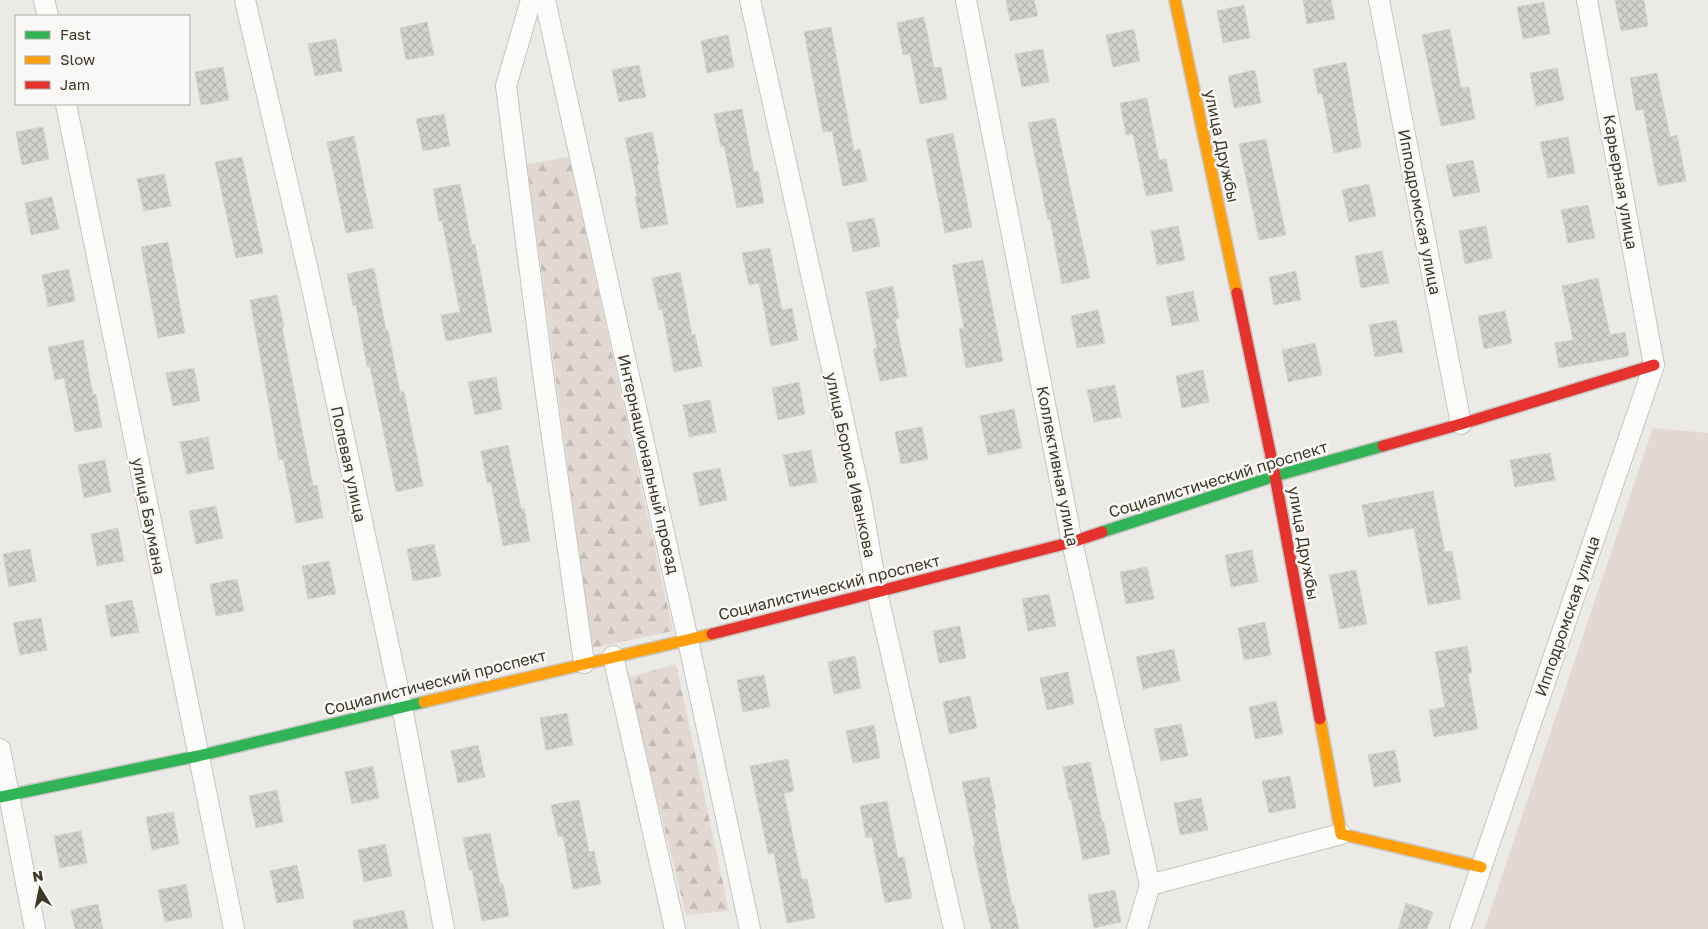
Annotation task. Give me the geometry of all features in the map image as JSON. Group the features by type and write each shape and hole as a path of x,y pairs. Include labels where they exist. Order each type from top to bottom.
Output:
{"street":[{"path":"44,0 48,15"},
{"name":"Полевая улица","path":"245,0 310,279 402,707 444,929"},
{"path":"531,0 506,86 543,373 584,663"},
{"name":"Интернациональный проезд","path":"545,0 688,640 750,929"},
{"name":"улица Бориса Иванкова","path":"750,0 861,499 877,592 954,929"},
{"name":"Коллективная улица","path":"966,0 1072,542 1150,885 1137,929"},
{"name":"улица Дружбы","path":"1175,0 1275,476 1340,834"},
{"name":"Ипподромская улица","path":"1379,0 1461,424"},
{"name":"Карьерная улица","path":"1587,0 1654,365"},
{"name":"улица Баумана","path":"66,105 234,929"},
{"name":"Социалистический проспект","path":"5,796 198,756 613,656 688,640 1072,542 1275,476 1461,424 1654,365"},
{"name":"Ипподромская улица","path":"1460,929 1654,365"},
{"path":"613,656 675,929"},
{"path":"0,749 5,796 35,929"},
{"path":"1150,885 1340,834 1481,867"}],"green space":[{"path":"569,157 673,631 592,648 527,164"},
{"path":"1653,428 1708,433 1708,929 1484,929"},
{"path":"676,664 729,911 686,915 627,678"}],"building":[{"path":"1006,0 1034,0 1038,16 1010,21"},
{"path":"1303,0 1331,0 1335,19 1307,24"},
{"path":"1615,0 1644,0 1648,26 1621,31"},
{"path":"1544,2 1550,34 1523,39 1517,7"},
{"path":"1244,5 1250,38 1223,43 1217,11"},
{"path":"924,17 934,68 941,67 947,99 920,104 910,54 903,55 897,23"},
{"path":"427,22 434,55 406,60 400,28"},
{"path":"831,27 854,151 860,149 867,181 843,186 832,131 823,132 804,32"},
{"path":"1134,29 1140,61 1113,67 1106,35"},
{"path":"1450,29 1461,88 1469,87 1475,119 1441,126 1422,35"},
{"path":"728,35 734,67 707,73 701,41"},
{"path":"336,39 342,71 315,76 308,44"},
{"path":"1043,49 1049,82 1022,87 1015,54"},
{"path":"1346,62 1361,147 1334,153 1322,93 1318,94 1313,69"},
{"path":"639,65 646,97 619,102 612,70"},
{"path":"223,67 229,100 201,105 195,72"},
{"path":"1557,68 1564,100 1536,106 1530,73"},
{"path":"1255,70 1261,103 1234,108 1228,76"},
{"path":"1657,73 1670,137 1677,135 1686,181 1658,186 1643,109 1636,111 1630,78"},
{"path":"1147,98 1159,160 1166,159 1173,191 1146,196 1133,134 1126,135 1120,103"},
{"path":"742,109 754,172 758,171 764,203 737,208 724,146 721,147 714,114"},
{"path":"444,114 450,146 423,151 416,119"},
{"path":"1055,118 1090,278 1062,284 1050,219 1048,220 1028,123"},
{"path":"43,127 49,159 22,165 16,132"},
{"path":"652,132 668,224 641,229 635,197 637,196 625,138"},
{"path":"953,133 972,227 945,233 926,139"},
{"path":"354,136 373,228 346,233 327,142"},
{"path":"1568,137 1575,173 1548,178 1540,142"},
{"path":"1266,139 1286,235 1259,240 1239,144"},
{"path":"242,157 263,253 236,258 215,162"},
{"path":"1473,160 1480,192 1453,197 1446,165"},
{"path":"164,174 171,206 144,211 137,179"},
{"path":"460,184 472,245 475,244 492,332 446,341 441,315 460,312 442,221 439,221 433,189"},
{"path":"1369,184 1376,216 1349,222 1342,190"},
{"path":"52,197 59,229 31,235 25,203"},
{"path":"1588,205 1595,238 1568,243 1561,210"},
{"path":"874,218 880,246 853,252 847,223"},
{"path":"1178,226 1185,260 1157,264 1151,231"},
{"path":"1486,226 1492,258 1465,264 1459,231"},
{"path":"168,242 185,333 158,338 141,247"},
{"path":"770,248 782,310 792,308 798,340 771,346 759,283 749,285 742,253"},
{"path":"1382,251 1389,283 1361,288 1355,256"},
{"path":"983,260 1003,361 966,368 959,329 964,328 952,265"},
{"path":"374,268 400,392 404,392 423,486 396,492 370,367 367,367 356,305 353,306 347,274"},
{"path":"69,269 75,301 48,307 42,275"},
{"path":"1296,271 1301,300 1274,305 1269,277"},
{"path":"680,272 692,335 695,334 702,366 674,372 662,309 659,310 652,278"},
{"path":"1598,278 1610,335 1625,332 1629,356 1559,368 1555,343 1573,340 1562,286"},
{"path":"893,286 899,318 895,319 907,376 880,381 873,349 877,349 866,292"},
{"path":"1193,291 1199,321 1172,326 1166,297"},
{"path":"277,295 313,486 317,485 323,518 296,523 283,459 279,460 250,300"},
{"path":"1098,310 1105,343 1077,348 1071,316"},
{"path":"1505,311 1512,343 1484,349 1478,316"},
{"path":"1396,320 1403,352 1375,357 1369,325"},
{"path":"83,340 93,395 96,394 102,427 75,432 64,378 55,380 48,347"},
{"path":"1315,343 1322,375 1288,382 1282,350"},
{"path":"194,368 200,401 173,406 166,373"},
{"path":"1203,370 1209,402 1182,408 1176,376"},
{"path":"496,377 502,409 475,415 468,382"},
{"path":"799,382 805,414 778,420 772,388"},
{"path":"1115,385 1121,417 1094,422 1087,390"},
{"path":"710,400 716,432 689,437 683,405"},
{"path":"1014,409 1022,448 988,455 980,416"},
{"path":"922,427 928,459 901,464 895,432"},
{"path":"208,437 214,469 187,474 180,442"},
{"path":"508,445 521,509 524,508 530,541 503,546 491,482 487,483 481,451"},
{"path":"811,450 817,482 790,487 783,455"},
{"path":"1550,453 1555,480 1515,487 1510,460"},
{"path":"105,460 111,492 84,498 78,465"},
{"path":"720,468 727,500 700,506 693,473"},
{"path":"1433,491 1445,552 1452,551 1461,599 1428,605 1414,528 1368,537 1362,505"},
{"path":"216,506 223,538 196,544 189,511"},
{"path":"118,528 124,561 97,566 91,534"},
{"path":"434,544 441,576 413,581 407,549"},
{"path":"30,549 36,581 9,587 3,554"},
{"path":"1252,550 1258,582 1231,587 1225,555"},
{"path":"329,561 336,594 308,599 302,566"},
{"path":"1147,567 1154,599 1126,604 1120,572"},
{"path":"1356,570 1367,624 1340,629 1329,575"},
{"path":"237,579 244,611 216,616 210,584"},
{"path":"1049,594 1056,626 1028,631 1022,599"},
{"path":"132,600 139,632 111,637 105,605"},
{"path":"41,618 47,650 20,655 13,623"},
{"path":"1265,622 1271,655 1244,660 1238,628"},
{"path":"960,626 966,658 939,663 933,631"},
{"path":"1467,646 1472,673 1468,674 1478,729 1434,737 1429,710 1445,707 1435,652"},
{"path":"1174,649 1180,681 1143,689 1136,657"},
{"path":"855,656 861,688 834,694 828,662"},
{"path":"1068,672 1074,704 1047,710 1040,678"},
{"path":"764,675 770,707 743,712 737,680"},
{"path":"970,696 977,728 949,734 943,702"},
{"path":"1276,701 1283,734 1255,739 1249,707"},
{"path":"567,713 573,745 546,750 540,718"},
{"path":"1181,724 1188,756 1161,761 1154,729"},
{"path":"874,725 880,758 853,763 846,731"},
{"path":"478,745 485,777 458,783 451,751"},
{"path":"1395,750 1401,782 1374,787 1368,755"},
{"path":"788,759 794,791 784,793 802,880 807,879 815,918 787,923 774,853 768,854 750,766"},
{"path":"1090,762 1110,854 1083,860 1063,767"},
{"path":"373,766 379,798 352,804 345,772"},
{"path":"1290,776 1296,808 1269,813 1262,781"},
{"path":"989,777 1012,905 1014,905 1019,929 991,929 973,847 975,846 962,782"},
{"path":"277,790 283,822 256,828 249,796"},
{"path":"1201,798 1208,830 1180,835 1174,803"},
{"path":"579,800 589,852 594,851 601,884 573,889 563,836 558,837 551,805"},
{"path":"887,801 898,858 904,857 912,898 885,903 872,837 866,838 860,806"},
{"path":"173,812 179,844 152,850 146,817"},
{"path":"81,831 87,863 60,868 54,836"},
{"path":"490,833 500,884 503,884 509,916 482,921 472,870 469,870 463,838"},
{"path":"385,844 392,876 364,882 358,850"},
{"path":"297,865 304,898 277,903 270,871"},
{"path":"186,884 192,917 165,922 158,890"},
{"path":"1115,890 1121,922 1094,928 1088,895"},
{"path":"1406,903 1433,912 1427,929 1398,929"},
{"path":"98,904 103,929 75,929 71,910"},
{"path":"404,910 408,929 354,929 353,921"}],"traffic: fast":[{"path":"1102,532 1275,476 1383,446"},
{"path":"0,797 198,756 424,702"}],"traffic: slow":[{"path":"1175,0 1237,293"},
{"path":"424,702 712,634"},
{"path":"1320,719 1341,834 1481,867"}],"traffic: jam":[{"path":"1237,293 1275,476 1320,719"},
{"path":"1383,446 1654,365"},
{"path":"712,634 1072,542 1102,532"}]}
